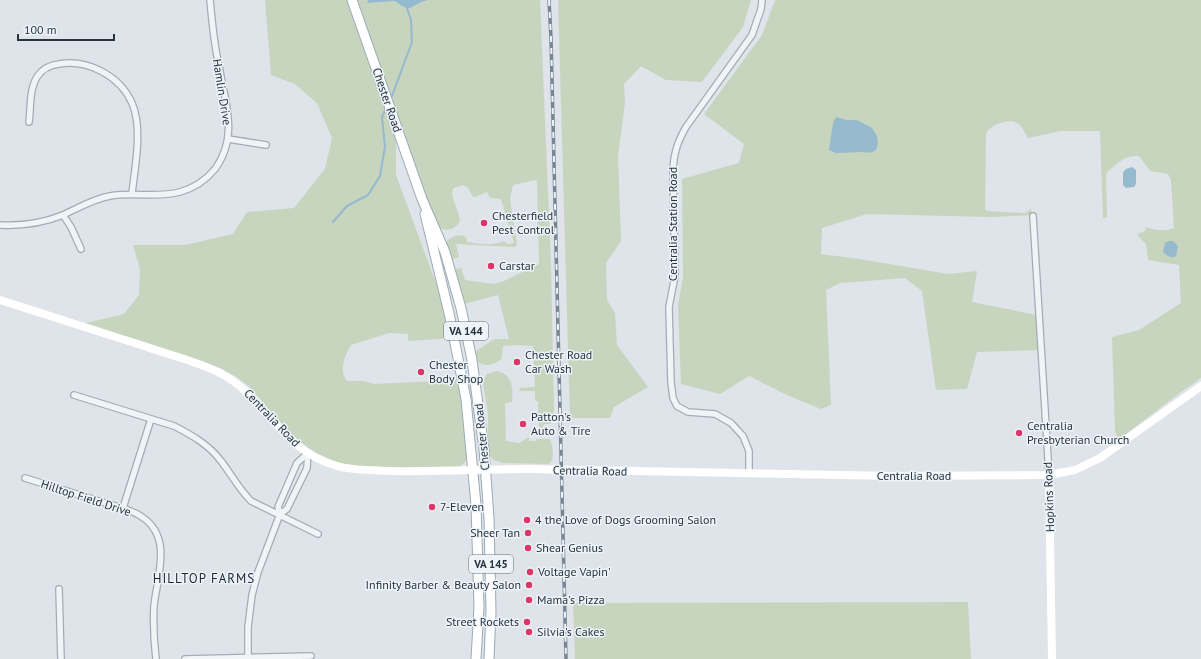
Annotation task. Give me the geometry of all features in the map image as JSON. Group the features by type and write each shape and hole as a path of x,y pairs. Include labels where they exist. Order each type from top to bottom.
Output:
{"main road":[{"name":"Chester Road","path":"352,0 422,199 445,252 461,308 478,395 486,469 491,580 489,659"},
{"name":"Chester Road","path":"422,199 459,361 466,399 474,470 476,505 479,608 476,659"},
{"name":"Centralia Road","path":"0,300 155,350 220,373 241,387 296,445 308,453 336,466 359,470 442,471 486,469 894,476 1049,475 1075,470 1100,458 1201,386"},
{"name":"Hopkins Road","path":"1049,475 1052,659"}],"street":[{"name":"Hamlin Drive","path":"0,225 34,223 50,220 106,197 132,193 169,194 180,192 198,184 209,175 224,153 228,139 226,100 215,45 210,0"},
{"name":"Centralia Station Road","path":"749,474 749,451 743,436 731,423 715,414 688,412 677,406 673,398 671,382 669,307 675,276 674,154 686,127 752,35 760,16 762,0"},
{"path":"29,122 34,84 36,78 46,68 53,64 76,63 94,68 104,73 122,87 132,103 135,112 137,137 132,193"},
{"path":"228,139 266,145"},
{"path":"63,215 71,227 81,250"},
{"name":"Hopkins Road","path":"1033,216 1049,475"},
{"path":"74,395 174,426 188,432 200,440 220,460 248,498 256,504 280,514 318,534"},
{"path":"122,508 151,419"},
{"path":"280,514 278,506 297,464 308,453"},
{"path":"248,657 248,627 252,596 258,572 280,514 287,509 307,468 308,453"},
{"name":"Hilltop Field Drive","path":"25,478 122,508 142,516 154,529 160,540 161,559 154,608 156,659"},
{"path":"59,589 62,659"},
{"path":"185,659 311,656"}],"green space":[{"path":"265,0 350,0 396,137 396,175 444,305 450,337 408,341 408,334 389,333 351,345 343,363 344,377 347,381 364,381 374,384 458,380 469,453 465,462 458,467 382,469 336,463 314,454 281,425 250,387 235,376 222,369 82,324 124,314 139,295 140,269 133,245 185,245 233,234 247,212 294,208 325,169 332,138 317,103 295,84 271,75"},
{"path":"357,0 540,0 551,264 554,409 553,420 550,424 544,424 542,428 539,428 538,402 535,400 535,391 519,390 520,388 535,387 533,346 503,346 502,358 497,362 486,365 477,361 475,352 494,339 509,339 498,295 464,304 455,269 461,268 465,280 494,284 504,281 539,264 537,181 535,180 513,185 510,199 517,245 515,247 456,244 459,257 450,260 447,241 456,236 466,237 467,242 491,244 504,241 508,244 514,243 501,199 490,198 487,192 473,197 468,188 463,185 453,188 452,195 460,219 459,223 449,230 443,229 437,225 426,198"},
{"path":"558,0 751,0 743,27 702,82 666,80 641,66 624,84 625,103 618,156 621,241 606,263 607,300 615,313 617,345 648,387 614,407 610,418 570,418"},
{"path":"775,0 1201,0 1201,378 1118,440 1115,431 1112,337 1139,330 1181,303 1179,265 1148,260 1146,244 1137,235 1140,232 1142,233 1145,231 1146,227 1160,230 1174,228 1171,180 1168,174 1150,171 1139,156 1125,158 1106,174 1107,217 1103,218 1100,131 1061,131 1028,138 1019,124 1006,121 994,126 988,130 986,134 985,209 987,211 1025,213 1031,209 1032,215 991,217 867,214 822,228 821,254 948,274 977,271 972,302 1036,315 1039,350 977,352 967,389 936,390 922,291 905,278 840,283 826,290 831,405 821,409 787,395 749,376 720,394 681,384 678,305 683,277 682,179 739,163 744,144 704,114 762,35"},
{"path":"497,371 509,379 512,387 512,402 505,403 506,441 519,443 529,437 529,441 536,441 536,439 550,439 553,449 553,456 549,464 503,463 494,460 490,456 488,447 488,413 483,381 487,374"},
{"path":"968,602 971,659 575,659 573,603"}],"water":[{"path":"368,0 428,0 409,8 395,1 367,3"},
{"path":"836,117 846,120 857,120 872,128 877,136 878,144 876,150 873,152 836,153 829,150 833,123"},
{"path":"1132,167 1136,170 1136,184 1134,187 1126,188 1123,185 1123,172"},
{"path":"1173,241 1178,246 1176,256 1174,257 1169,257 1163,252 1165,243"}],"waterway":[{"path":"392,96 412,42 411,20 407,8"},
{"path":"333,222 347,206 368,195 380,176 385,147 382,117 385,110"}],"railway":[{"path":"549,0 566,659"}],"place":[{"name":"Chesterfield Pest Control","path":"484,223"},
{"name":"Carstar","path":"491,266"},
{"name":"Chester Road Car Wash","path":"517,362"},
{"name":"Chester Body Shop","path":"421,372"},
{"name":"Patton's Auto & Tire","path":"523,424"},
{"name":"Centralia Presbyterian Church","path":"1019,433"},
{"name":"7-Eleven","path":"432,507"},
{"name":"4 the Love of Dogs Grooming Salon","path":"527,520"},
{"name":"Sheer Tan","path":"528,533"},
{"name":"Shear Genius","path":"528,548"},
{"name":"Voltage Vapin'","path":"530,572"},
{"name":"Infinity Barber & Beauty Salon","path":"529,585"},
{"name":"Mama's Pizza","path":"529,600"},
{"name":"Street Rockets","path":"527,622"},
{"name":"Silvia's Cakes","path":"529,632"}],"district":[{"name":"HILLTOP FARMS","path":"204,578"}]}
